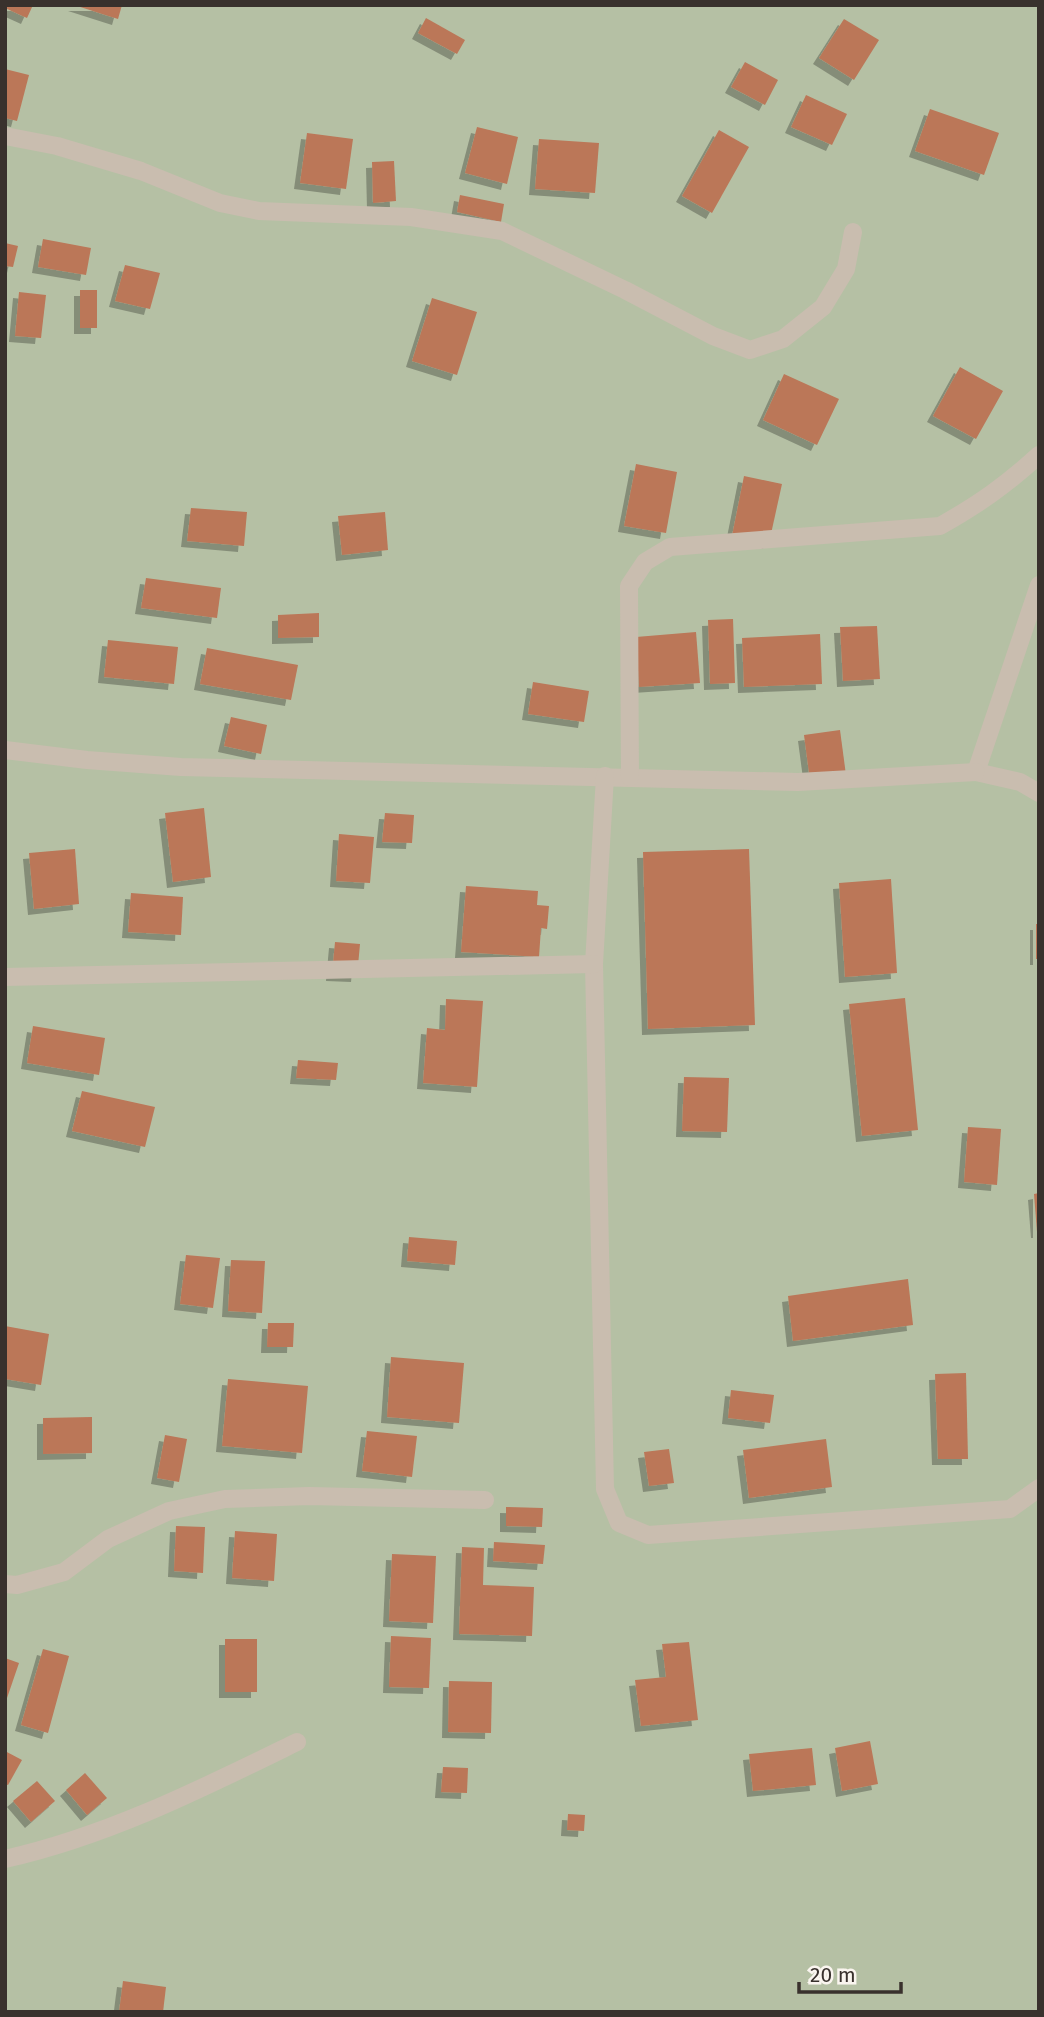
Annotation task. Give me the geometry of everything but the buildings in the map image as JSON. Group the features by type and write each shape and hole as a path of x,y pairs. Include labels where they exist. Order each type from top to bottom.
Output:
{"street":[{"path":"5,136 57,146 141,171 220,203 258,211 411,217 502,231 625,289 713,336 750,350 783,339 823,307 846,269 853,232"},
{"path":"630,777 629,586 645,562 670,547 940,526 1003,487 1039,455"},
{"path":"976,772 1039,585"},
{"path":"5,750 181,767 798,782 976,772 1020,782 1039,793"},
{"path":"605,776 594,964 605,1489 619,1523 648,1535 1010,1509 1039,1488"},
{"path":"5,977 594,964"},
{"path":"5,1584 17,1586 64,1572 108,1539 169,1511 225,1499 309,1496 485,1500"},
{"path":"5,1859 108,1828 184,1797 297,1742"}],"green space":[{"path":"5,5 1039,5 1039,2012 5,2012"}]}
